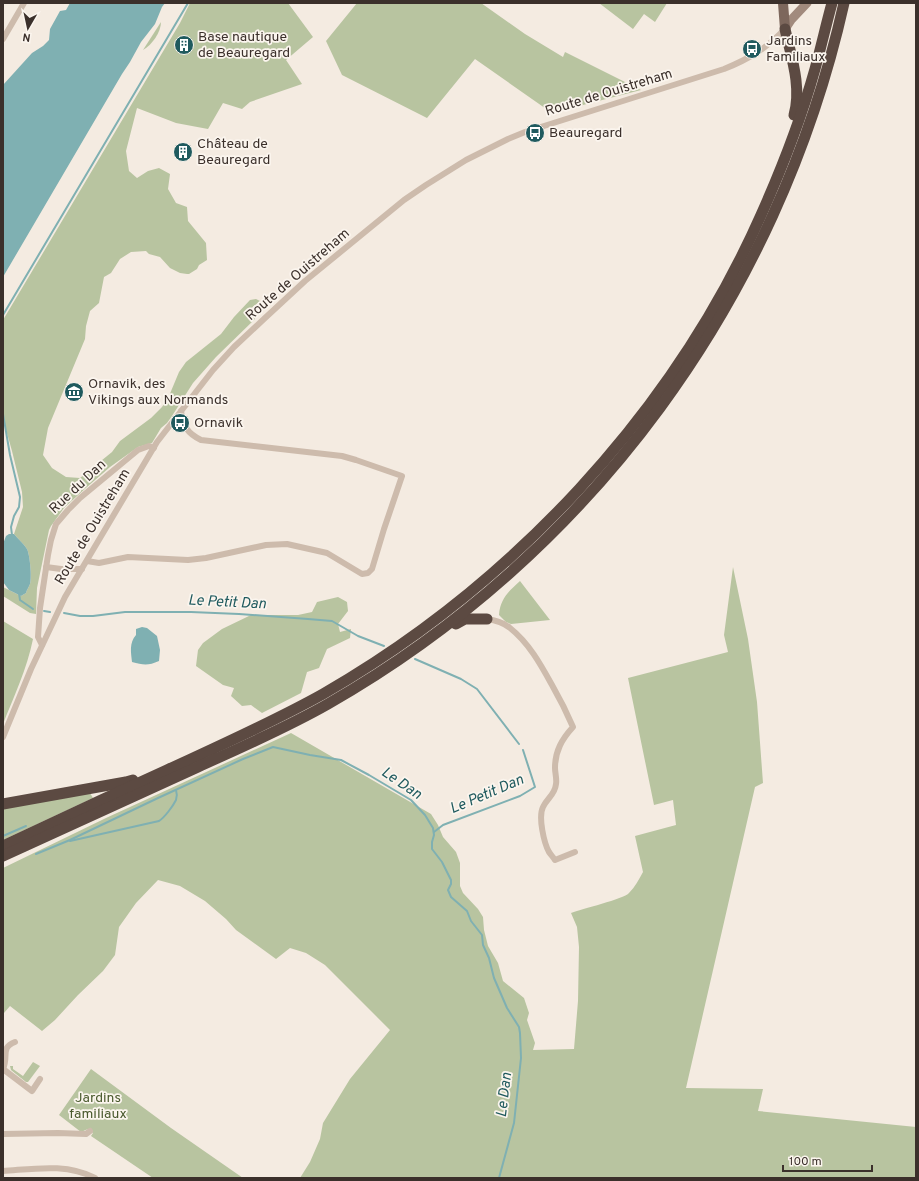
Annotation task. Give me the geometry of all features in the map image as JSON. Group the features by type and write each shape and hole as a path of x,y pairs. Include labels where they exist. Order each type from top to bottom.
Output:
{"highway":[{"path":"3,846 162,772 290,711 322,694 381,658 468,594 508,560 549,521 623,438 654,398 707,317 743,252 760,216 800,116 832,3"},
{"path":"3,856 299,720 370,679 445,626 486,594 572,513 610,471 659,410 712,332 735,291 761,242 789,178 806,134 845,5"},
{"path":"788,148 788,138 795,112 797,96 791,21"},
{"path":"486,594 480,609 482,614 487,619"},
{"path":"445,626 454,625 465,618 487,619"},
{"path":"3,804 126,782 162,772"}],"main road":[{"path":"785,5 791,21"}],"street":[{"path":"3,39 24,3"},
{"path":"785,5 791,21 807,3"},
{"name":"Route de Ouistreham","path":"3,737 42,645 66,597 154,448 213,370 234,347 305,281 404,200 466,160 525,132 724,70 762,50 774,40 791,21"},
{"path":"87,561 99,563 128,557 188,560 206,558 266,545 287,544 327,554 362,574 368,573 372,569 402,476 342,456 201,440 186,430 182,421 181,411"},
{"name":"Rue du Dan","path":"42,645 38,637 38,632 50,540 56,524 60,518 86,494 138,450 149,446 154,448"},
{"path":"46,567 82,569"},
{"path":"487,619 494,620 510,627 524,641 540,663 568,714 573,727 564,737 558,748 555,767 556,783 552,796 542,808 541,825 549,853 555,860 575,852"},
{"path":"15,1042 7,1044 4,1048 3,1051 6,1063 3,1069 32,1091 40,1079"},
{"path":"3,1134 86,1134 90,1131"},
{"path":"3,1171 60,1167 95,1178"}],"green space":[{"path":"190,3 288,3 313,37 286,60 302,84 250,102 242,109 223,103 208,129 176,123 137,108 126,151 129,171 137,178 148,171 159,168 170,174 168,189 176,203 187,207 188,221 206,243 207,260 199,265 197,269 187,274 180,273 170,268 160,257 149,254 146,251 131,252 120,259 111,273 104,277 99,303 90,311 86,326 85,339 48,428 43,455 52,468 66,477 80,478 112,452 120,441 151,418 162,407 169,396 179,372 186,362 221,334 250,300 256,299 260,301 249,310 255,319 216,357 193,383 172,416 161,428 152,443 138,447 110,467 64,508 49,530 37,588 36,614 30,613 3,596 3,587 21,596 26,593 31,577 30,561 27,549 14,534 23,507 22,492 3,419 3,320 180,23"},
{"path":"357,3 481,3 525,34 563,57 565,52 641,90 552,113 475,59 427,118 342,75 326,41"},
{"path":"599,3 667,3 655,22 644,14 633,29"},
{"path":"161,22 161,26 155,38 150,45 143,50"},
{"path":"733,567 748,639 757,702 763,783 755,787 686,1088 763,1089 758,1111 916,1127 916,1178 300,1178 310,1162 320,1139 323,1123 350,1079 390,1030 325,965 306,953 290,948 276,959 236,930 226,919 205,901 180,886 158,880 136,903 119,927 115,955 103,971 55,1020 42,1031 10,1006 4,1013 3,868 106,818 291,733 431,814 443,837 456,852 460,863 460,886 463,893 478,909 483,917 484,930 488,946 498,963 503,981 524,998 529,1013 527,1020 535,1043 533,1050 574,1049 578,1001 579,947 577,927 571,913 611,901 629,893 643,872 635,836 676,825 673,800 654,805 628,678 728,652 724,635"},
{"path":"520,581 550,620 511,624 506,622 499,615 503,600"},
{"path":"338,597 347,602 348,611 338,624 340,632 351,629 350,638 327,649 319,668 307,672 301,693 262,713 251,705 242,706 231,696 234,688 223,685 196,666 198,650 203,643 222,629 251,615 298,615 312,612 317,602"},
{"path":"3,621 33,639 24,672 3,724"},
{"path":"90,793 93,798 3,840 3,808"},
{"path":"33,1062 40,1066 28,1082 11,1070 10,1066 13,1066 13,1069 23,1076"},
{"name":"Jardins familiaux","path":"91,1069 171,1128 243,1178 153,1178 91,1136 93,1133 88,1129 81,1132 59,1115"}],"water":[{"path":"70,3 165,3 155,24 141,42 3,277 3,85 32,53 49,40 50,29 60,11 66,10"},
{"path":"9,534 14,534 23,543 29,556 31,581 26,593 21,596 9,590 3,582 3,544 6,536"},
{"path":"142,627 147,628 157,636 160,650 159,661 152,664 139,664 132,662 132,641 136,635 136,629"}],"waterway":[{"path":"3,315 188,3"},
{"name":"Le Petit Dan","path":"3,414 10,455 20,497 19,507 14,516 11,527 12,535"},
{"name":"Le Petit Dan","path":"19,593 20,600 33,609"},
{"name":"Le Petit Dan","path":"44,611 50,612"},
{"name":"Le Petit Dan","path":"64,613 80,616 93,616 125,612 191,612 332,621 358,636 384,646"},
{"name":"Le Petit Dan","path":"415,659 461,679 477,689 519,744"},
{"name":"Le Dan","path":"36,854 70,840 243,759 273,747 341,760 411,800 425,815 433,828 434,835 432,849 442,862 451,880 448,890 451,897 467,911 471,921 482,935 483,945 489,958 494,978 507,1008 519,1027 521,1058 514,1123 499,1178"},
{"name":"Le Petit Dan","path":"434,832 443,825 520,796 535,787 523,750"},
{"name":"Le Dan","path":"70,841 159,821 175,802 177,796 176,790"},
{"name":"Le Dan","path":"3,836 26,826"}],"place":[{"name":"Base nautique de Beauregard","path":"184,45"},
{"name":"Jardins Familiaux","path":"752,49"},
{"name":"Beauregard","path":"535,133"},
{"name":"Château de Beauregard","path":"183,152"},
{"name":"Ornavik, des Vikings aux Normands","path":"74,392"},
{"name":"Ornavik","path":"180,423"}]}
